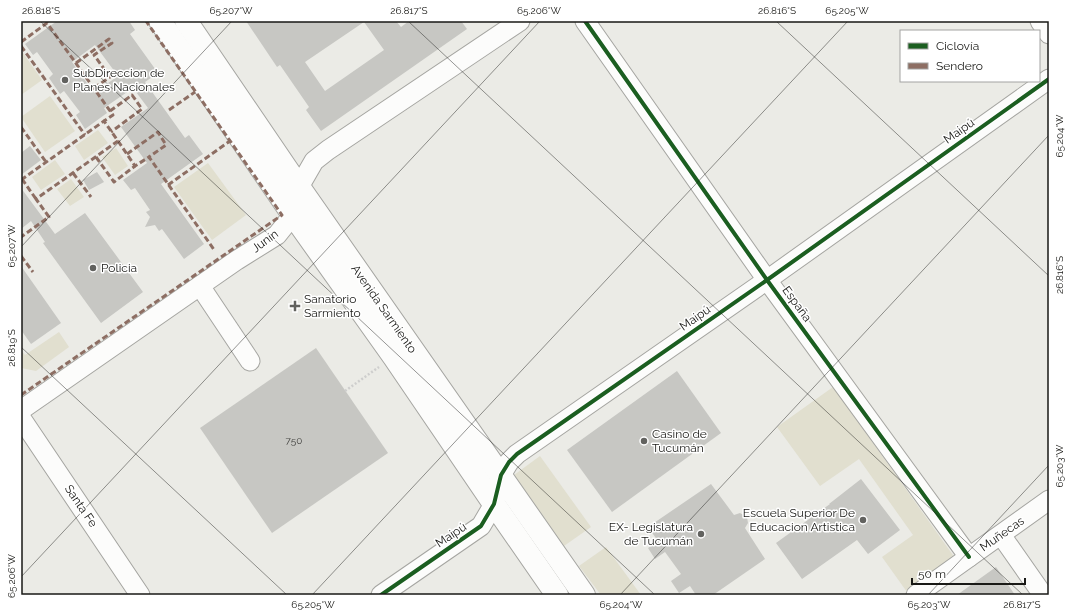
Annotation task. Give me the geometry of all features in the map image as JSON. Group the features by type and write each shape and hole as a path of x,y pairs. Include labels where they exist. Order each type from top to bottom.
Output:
{"main road":[{"name":"Avenida Sarmiento","path":"160,21 293,215 394,357 558,595"},
{"name":"Avenida Sarmiento","path":"186,21 299,187 584,595"}],"street":[{"name":"Junín","path":"21,410 238,260 277,235 293,215 299,187 314,161 328,150 520,21"},
{"name":"España","path":"586,21 767,280 969,557"},
{"path":"1040,21 1049,34"},
{"name":"Maipú","path":"381,595 481,526 494,504 501,475 509,462 517,454 767,280 1049,79"},
{"path":"200,286 250,361"},
{"name":"Santa Fe","path":"21,418 140,595"},
{"name":"Muñecas","path":"916,595 1049,500"},
{"path":"1001,535 1043,595"}],"path":[{"path":"345,391 394,357"}],"shaded area":[{"path":"21,50 42,80 21,95"},
{"path":"50,96 75,131 45,152 21,117"},
{"path":"98,130 108,143 84,160 75,146"},
{"path":"116,148 128,166 115,175 102,157"},
{"path":"55,160 65,174 41,190 32,177"},
{"path":"208,163 246,215 212,240 174,187"},
{"path":"71,179 84,197 70,206 57,189"},
{"path":"59,332 69,347 36,371 21,368 21,350 25,355"},
{"path":"833,387 955,558 907,592 882,557 913,535 859,459 820,486 777,427"},
{"path":"540,456 591,527 564,546 514,475"},
{"path":"606,547 641,595 601,595 579,566"}],"building":[{"path":"57,21 129,21 135,30 130,34 158,73 145,82 185,138 189,135 203,154 161,184 204,244 184,259 162,229 159,231 155,225 145,227 150,217 146,212 150,210 135,188 131,190 123,180 147,163 121,127 148,108 133,88 104,108 107,113 85,129 76,115 80,112 64,91 60,94 49,78 53,74 37,52 33,55 25,44","holes":["95,45 118,76 94,93 72,62"]},
{"path":"246,21 396,21 401,27 409,21 461,21 467,29 321,131 306,110 309,107 280,65 277,67","holes":["364,22 384,50 325,91 305,62"]},
{"path":"30,146 41,160 21,175 21,153"},
{"path":"97,172 104,182 89,190 83,180"},
{"name":"Policia","path":"21,188 55,234 85,213 143,292 101,323 43,243 45,242 31,221 21,229"},
{"path":"21,266 61,323 31,344 21,330"},
{"path":"316,348 388,453 272,533 200,428"},
{"name":"Casino de Tucumán","path":"677,371 721,433 612,512 567,450"},
{"path":"861,479 900,530 868,554 857,540 802,579 776,543 830,504"},
{"name":"EX- Legislatura de Tucumán","path":"711,484 734,515 740,513 747,517 748,523 745,528 765,559 713,595 696,595 690,586 679,593 671,581 681,574 665,552 655,559 648,548 658,541 648,527"},
{"path":"996,567 1015,595 957,595"}],"marked path":[{"path":"21,395 282,215 146,21"},
{"path":"21,42 47,23 113,115 104,121"},
{"path":"76,63 109,39 112,43 94,55 110,77 94,88"},
{"path":"21,46 85,135"},
{"path":"169,110 195,92"},
{"path":"110,111 132,95 142,109 111,132"},
{"path":"21,180 104,121 118,141 36,199 49,217 21,237"},
{"path":"21,127 46,162"},
{"path":"127,154 158,132 166,145 149,157"},
{"path":"118,141 135,166 149,157 215,251"},
{"path":"168,185 230,141"},
{"path":"96,157 114,182 135,166"},
{"path":"73,173 91,197"},
{"path":"22,179 36,199"},
{"path":"21,256 33,272"}],"cycle path":[{"path":"585,21 767,280 969,557"},
{"path":"381,595 481,526 494,504 501,475 509,462 517,454 767,280 1049,79"}],"place":[{"name":"SubDireccion de Planes Nacionales","path":"65,80"},
{"name":"Policia","path":"93,268"},
{"name":"Sanatorio Sarmiento","path":"295,306"},
{"name":"Casino de Tucumán","path":"644,441"},
{"name":"Escuela Superior De Educacion Artistica","path":"863,520"},
{"name":"EX- Legislatura de Tucumán","path":"701,534"}]}
